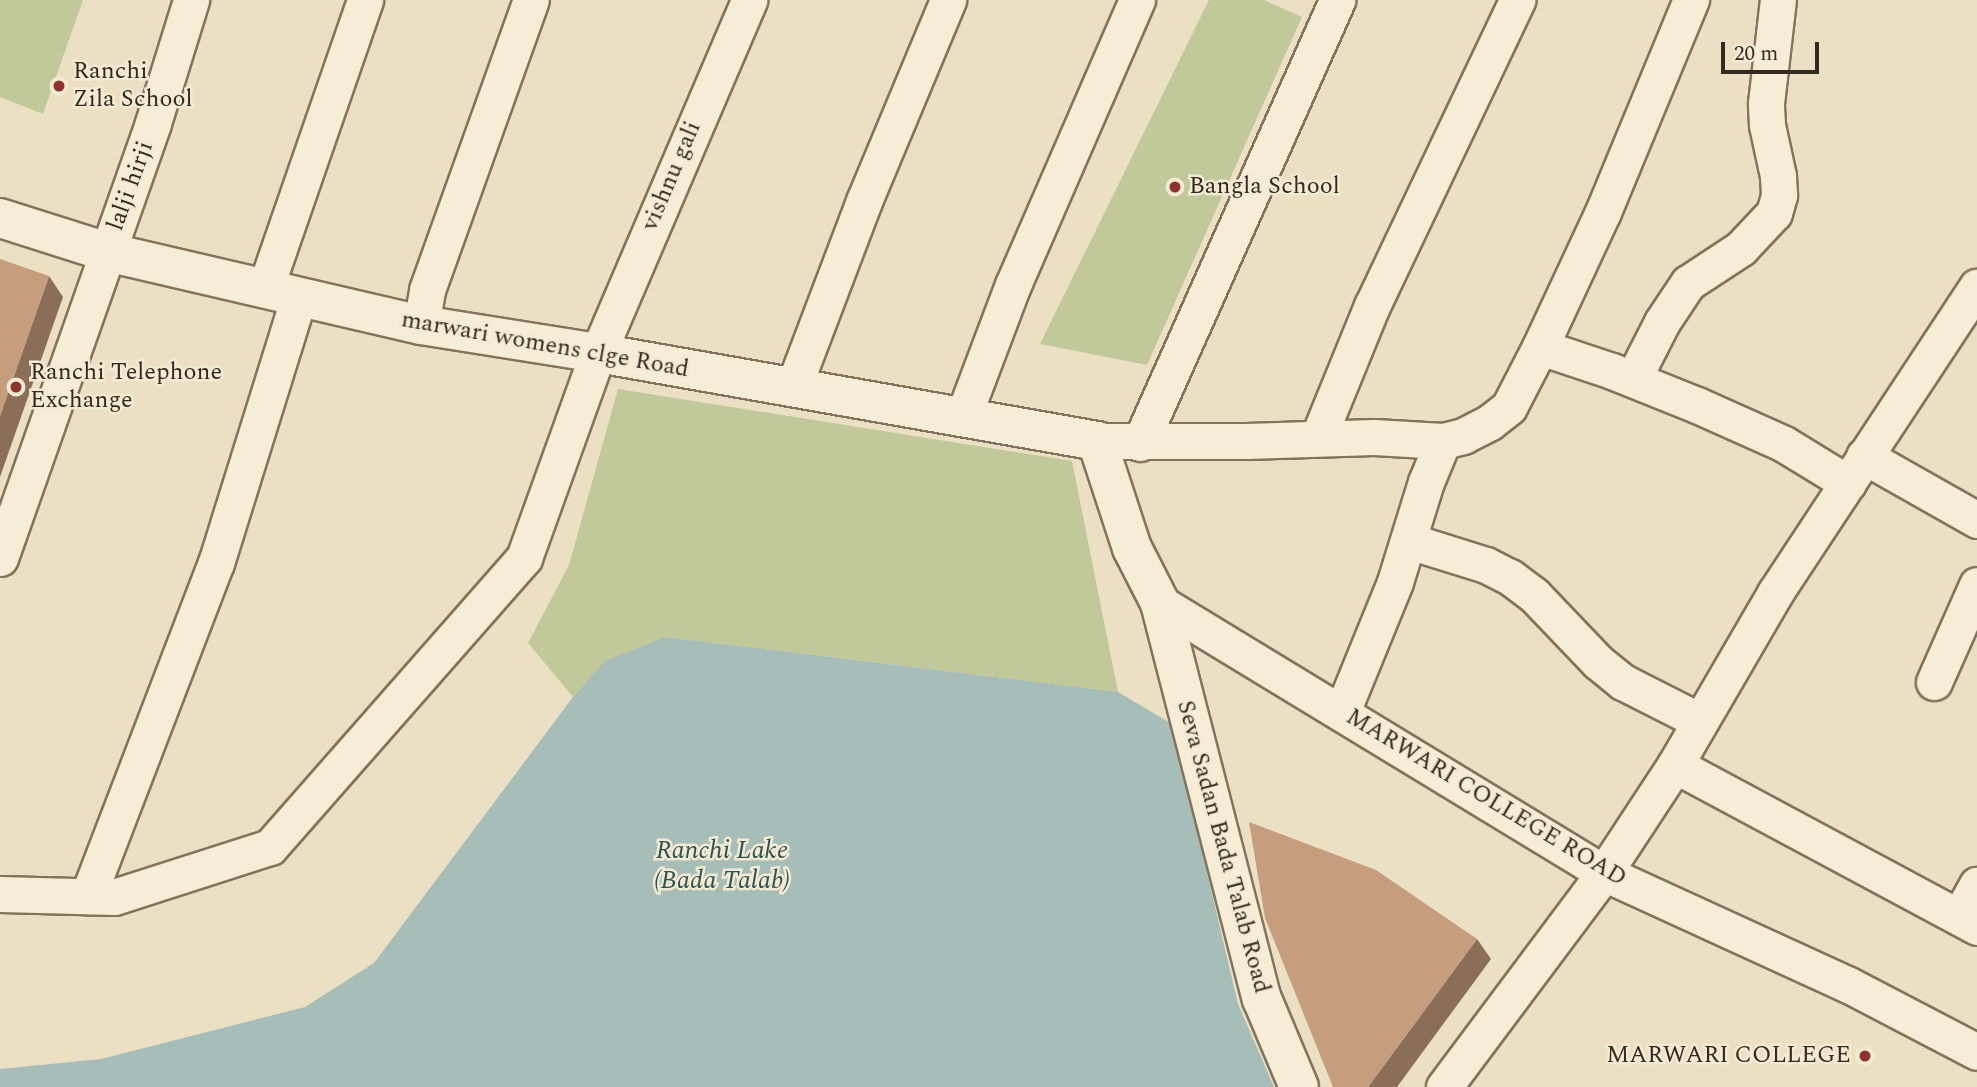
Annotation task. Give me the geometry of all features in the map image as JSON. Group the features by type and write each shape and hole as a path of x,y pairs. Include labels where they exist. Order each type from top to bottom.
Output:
{"street":[{"name":"lalji hirji","path":"0,558 153,123 191,0"},
{"path":"88,896 216,563 282,293 365,0"},
{"path":"421,325 427,290 531,0"},
{"name":"vishnu gali","path":"0,894 114,897 270,848 524,558 598,353 749,0"},
{"path":"793,387 864,201 948,0"},
{"path":"963,417 1013,285 1137,0"},
{"path":"1140,443 1337,0"},
{"path":"1318,438 1372,306 1517,0"},
{"path":"1160,603 1132,548 1097,441 1140,443 1374,437 1443,441 1462,436 1490,422 1509,407 1540,347 1603,212 1691,0"},
{"path":"1633,379 1662,322 1688,283 1741,248 1774,213 1779,195 1778,176 1767,125 1766,103 1778,0"},
{"name":"marwari womens clge Road","path":"0,218 107,252 421,325 598,353 1097,441"},
{"path":"1444,1087 1604,873 1675,765 1775,593 1977,287"},
{"path":"1540,347 1633,379 1784,444 1856,469 1977,520"},
{"path":"1342,712 1409,541 1426,482 1443,441"},
{"path":"1409,541 1486,565 1510,577 1534,595 1598,662 1623,682 1700,721"},
{"path":"1934,682 1977,585"},
{"name":"MARWARI COLLEGE ROAD","path":"1160,603 1604,873 1849,985 1977,1052"},
{"name":"Seva Sadan Bada Talab Road","path":"1160,603 1262,999 1299,1087"},
{"path":"1675,765 1968,922 1977,885"}],"green space":[{"path":"0,0 83,0 43,114 0,97"},
{"name":"Bangla School","path":"1209,0 1264,0 1302,17 1147,365 1040,344"},
{"path":"618,389 1072,461 1118,692 665,637 606,661 573,697 528,643 569,565"}],"water":[{"name":"Ranchi Lake (Bada Talab)","path":"665,637 1118,692 1172,724 1238,1004 1274,1087 0,1087 0,1069 101,1059 305,1007 374,963 573,697 605,661"}],"building":[{"path":"0,259 49,276 0,416"},
{"path":"1249,822 1376,870 1477,939 1368,1087 1333,1087 1265,918"}],"place":[{"name":"Ranchi Zila School","path":"59,86"},
{"name":"Bangla School","path":"1175,187"},
{"name":"Ranchi Telephone Exchange","path":"16,387"},
{"name":"MARWARI COLLEGE","path":"1865,1056"}]}
